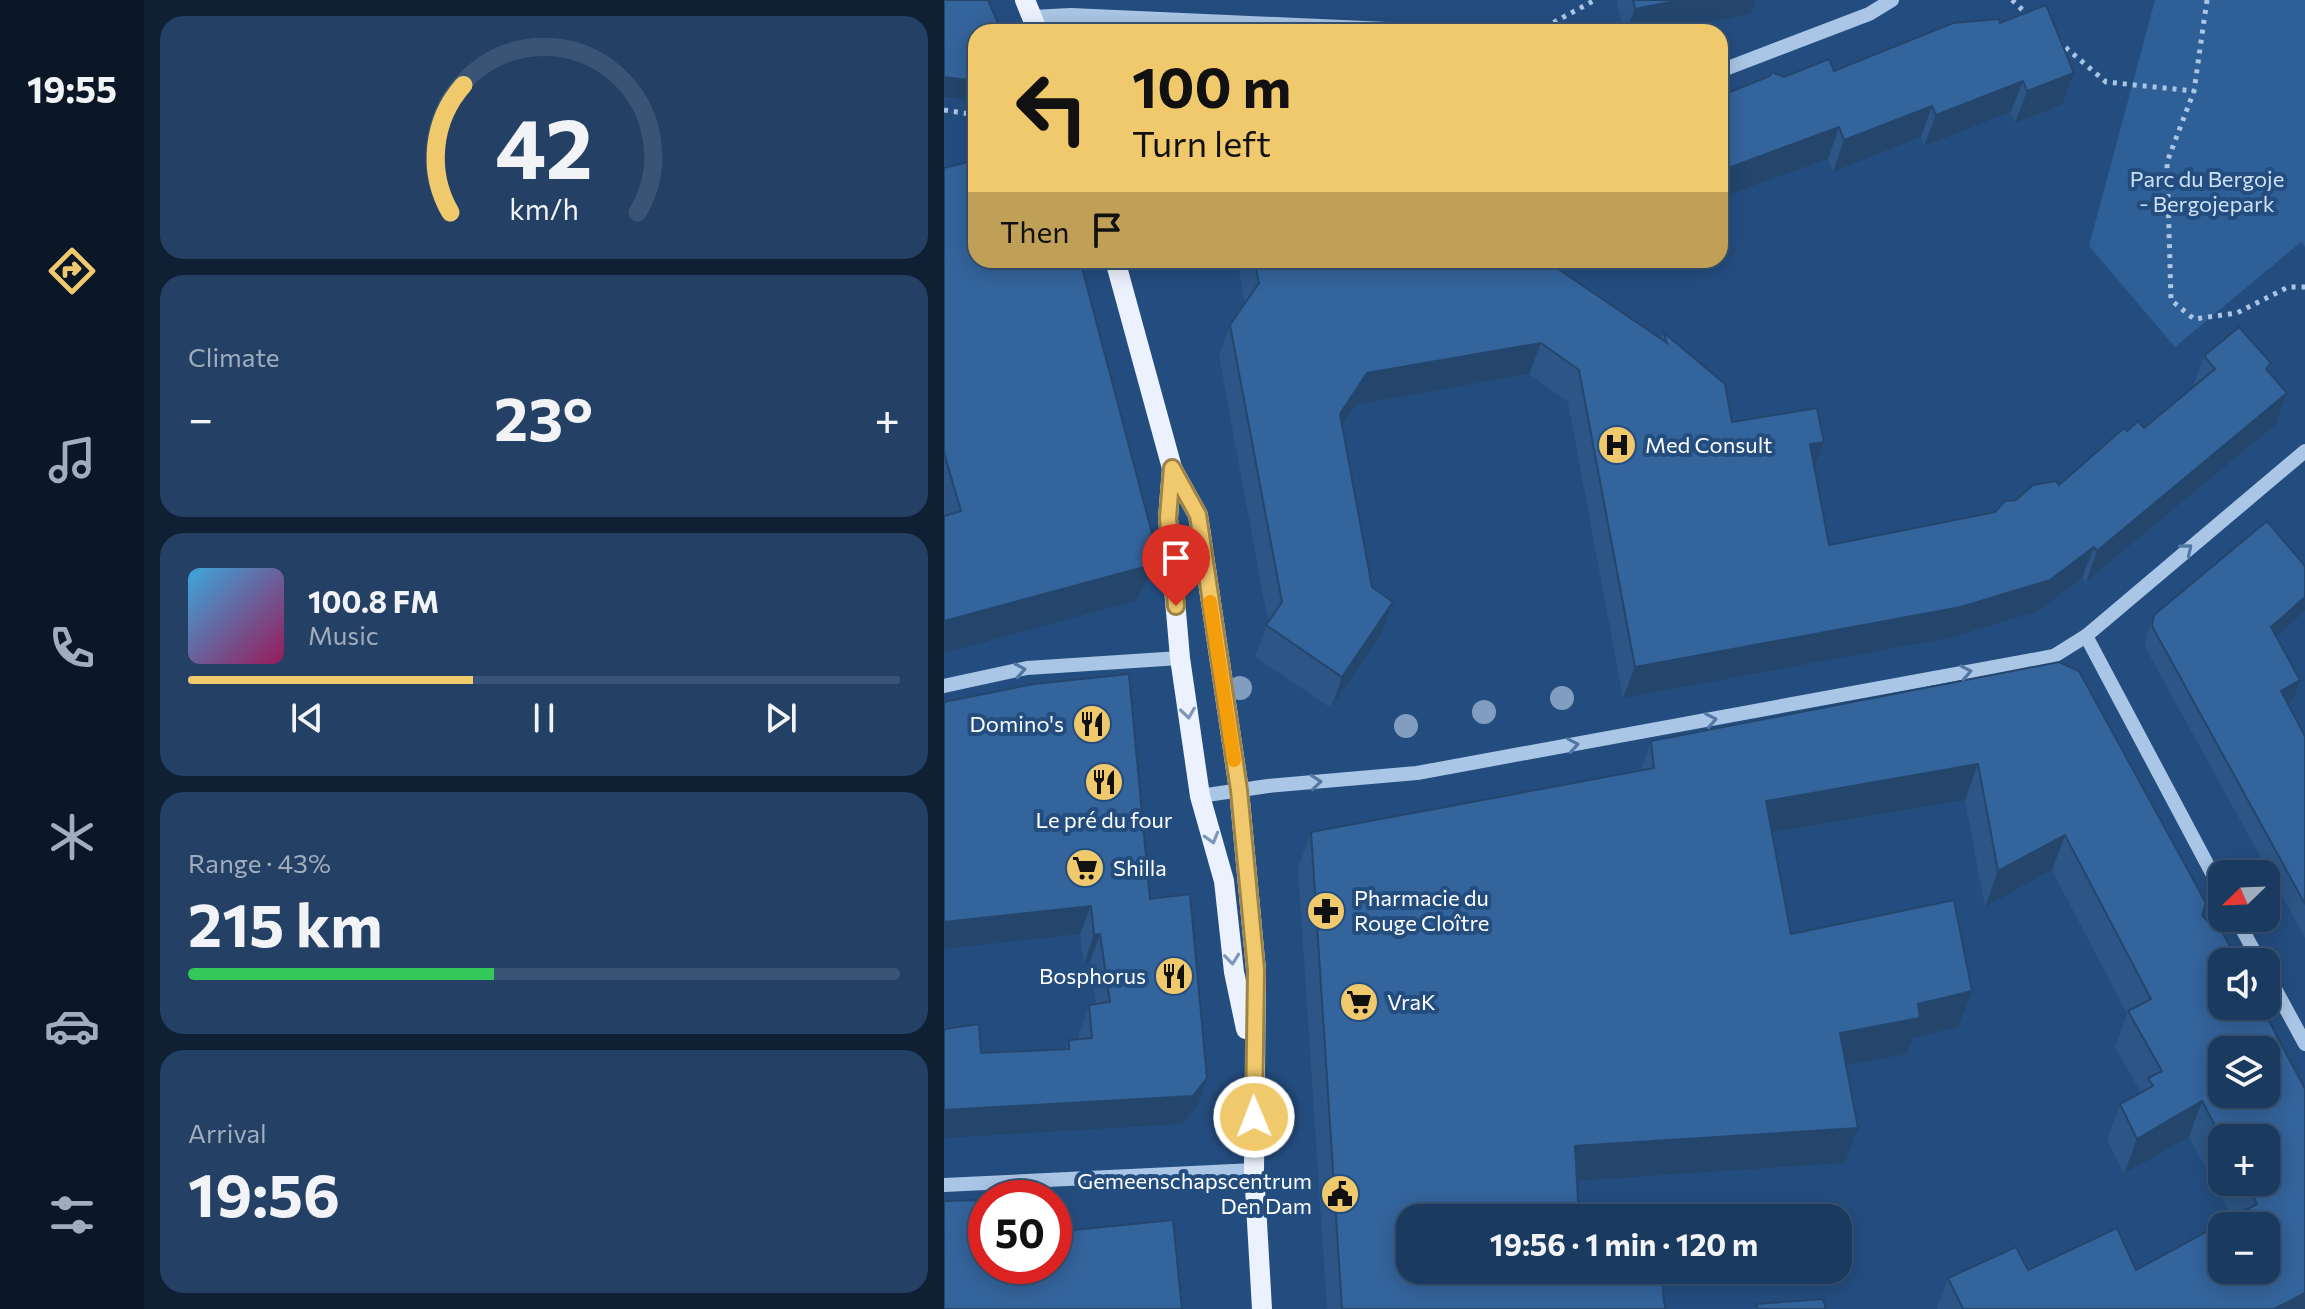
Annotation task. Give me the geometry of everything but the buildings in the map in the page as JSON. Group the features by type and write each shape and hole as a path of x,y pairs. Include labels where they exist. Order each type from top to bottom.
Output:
{"main road":[{"path":"1117,268 1172,468 1198,515 1239,790 1256,970 1254,1170 1262,1309"},
{"path":"1172,468 1168,518 1180,658 1200,796 1224,881 1234,972 1253,1063"}],"street":[{"path":"1728,68 1869,14 1892,0"},
{"path":"1031,16 1275,24"},
{"path":"1200,796 1417,773 2054,656 2086,636 2305,451"},
{"path":"2086,636 2208,866"},
{"path":"944,686 1027,668 1180,658"},
{"path":"2280,998 2305,1044"},
{"path":"944,1185 1254,1170"}],"path":[{"path":"1551,24 1595,0"},
{"path":"2012,0 2038,24"},
{"path":"2207,0 2194,91 2167,162 2171,300 2194,319 2237,313 2288,287 2305,287"},
{"path":"2049,34 2106,82 2194,91"},
{"path":"944,110 968,114"}],"green space":[{"name":"Parc du Bergoje - Bergojepark","path":"2155,0 2305,0 2305,247 2301,242 2175,347 2089,246"}],"slow traffic":[{"path":"1210,602 1234,760"}],"place":[{"name":"Med Consult","path":"1617,445"},
{"name":"Domino's","path":"1092,724"},
{"name":"Le pré du four","path":"1104,782"},
{"name":"Shilla","path":"1085,868"},
{"name":"Pharmacie du Rouge Cloître","path":"1326,911"},
{"name":"Bosphorus","path":"1174,976"},
{"name":"VraK","path":"1359,1002"},
{"name":"Gemeenschapscentrum Den Dam","path":"1340,1194"}],"route":[{"path":"1176,606 1168,518 1172,468 1198,515 1239,790 1256,970 1254,1117"}]}
